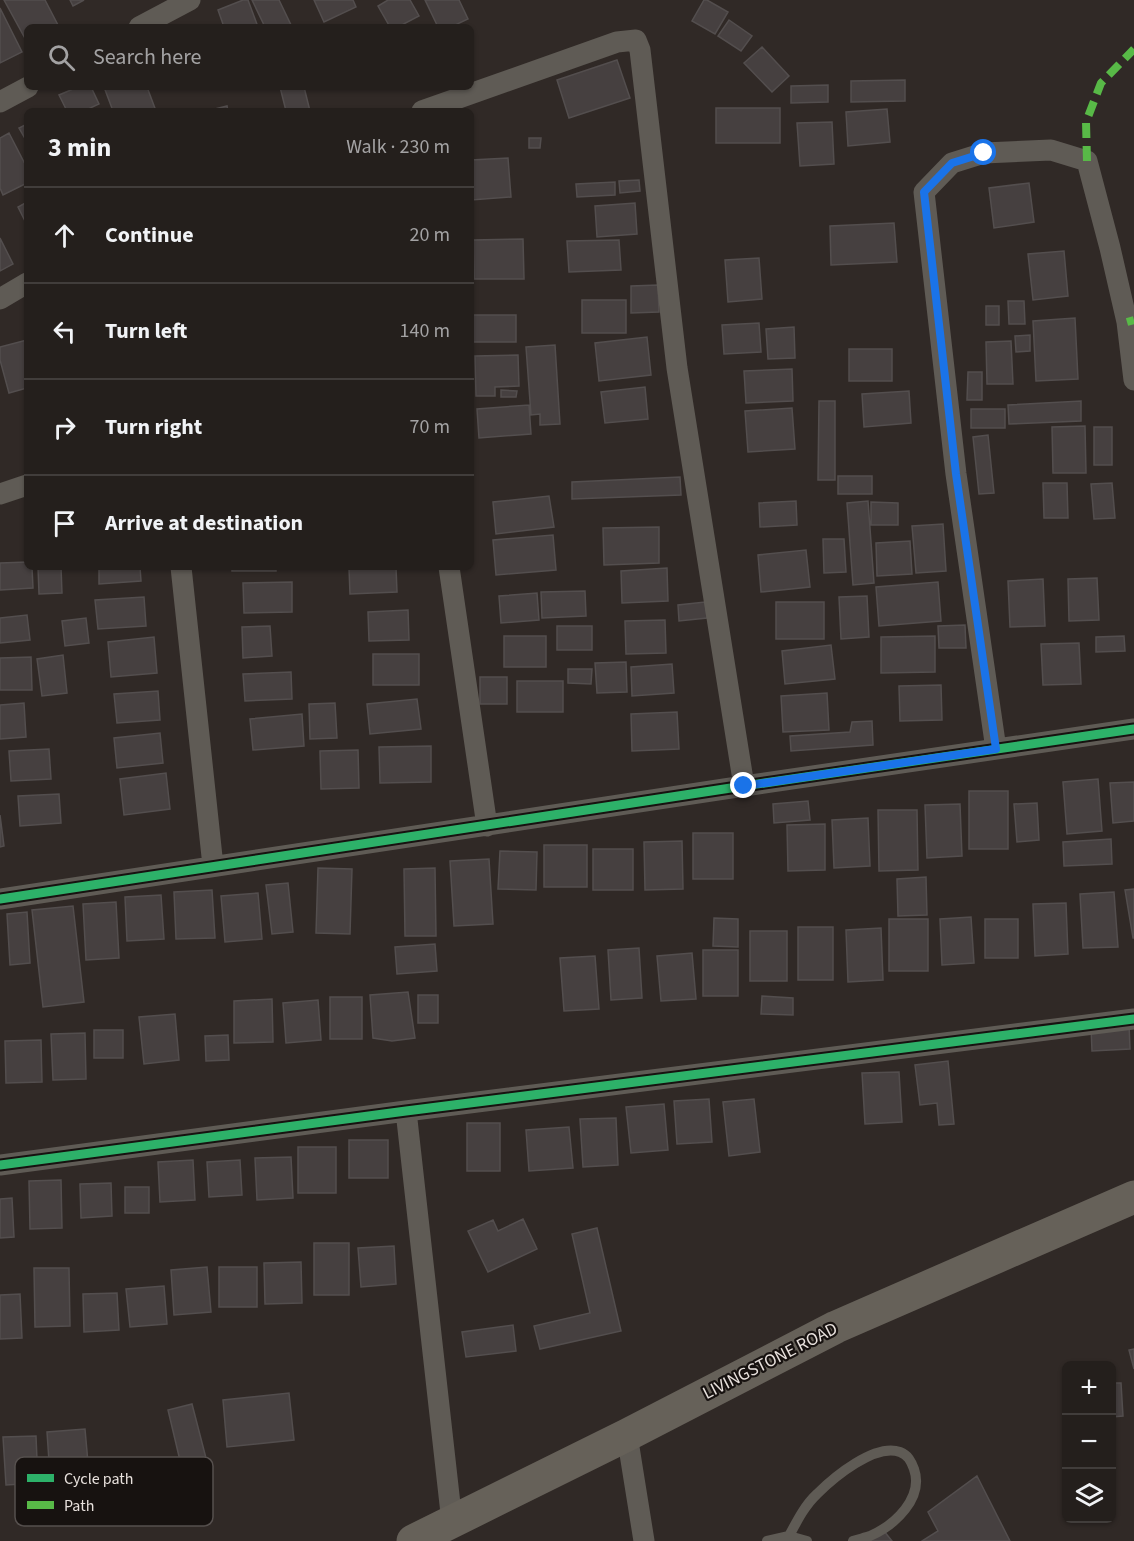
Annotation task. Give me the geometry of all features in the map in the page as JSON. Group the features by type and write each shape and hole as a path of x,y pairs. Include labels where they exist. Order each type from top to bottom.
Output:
{"highway":[{"name":"LIVINGSTONE ROAD","path":"413,1541 627,1435 836,1327 1134,1197"}],"street":[{"path":"145,24 190,0"},
{"path":"430,108 617,42 636,40 640,50 677,368 744,786"},
{"path":"0,102 24,89"},
{"path":"996,749 956,474 924,192 952,163 984,153 1051,150 1087,161 1127,322 1134,380"},
{"path":"0,299 24,285"},
{"path":"0,494 24,486"},
{"path":"181,570 213,866"},
{"path":"449,570 487,826"},
{"path":"0,899 1134,729"},
{"path":"0,1166 406,1111 1134,1019"},
{"path":"406,1111 452,1522"},
{"path":"627,1435 644,1541"}],"lane":[{"path":"789,1536 802,1512 816,1494 851,1465 887,1450 900,1452 909,1458 915,1471 917,1485 910,1502 893,1522 870,1536 853,1541"},
{"path":"767,1541 789,1536 807,1541"}],"building":[{"path":"4,0 45,0 57,24 24,24 24,37"},
{"path":"70,0 84,0 73,6"},
{"path":"248,0 257,24 223,24 218,10"},
{"path":"252,0 279,0 291,24 264,24"},
{"path":"314,0 353,0 356,7 324,22"},
{"path":"388,0 410,0 419,16 404,24 388,24 378,6"},
{"path":"425,0 459,0 468,19 457,24 437,24"},
{"path":"704,0 728,12 715,34 692,21"},
{"path":"0,8 22,52 0,63"},
{"path":"729,20 752,36 741,51 718,36"},
{"path":"762,47 789,76 772,92 744,63"},
{"path":"617,60 630,98 569,118 557,80"},
{"path":"905,80 905,101 851,102 851,81"},
{"path":"828,85 828,102 791,103 791,86"},
{"path":"71,90 92,90 99,104 90,108 66,108 59,95"},
{"path":"105,90 148,90 155,108 112,108"},
{"path":"281,90 305,90 309,108 285,108"},
{"path":"716,108 780,108 780,143 716,143"},
{"path":"887,109 890,142 848,146 846,112"},
{"path":"832,122 834,164 800,166 797,123"},
{"path":"24,126 24,137 19,128"},
{"path":"9,133 24,162 24,184 3,195 0,188 0,138"},
{"path":"529,138 541,138 540,148 529,148"},
{"path":"508,158 511,197 474,200 474,160"},
{"path":"639,180 640,191 620,193 619,181"},
{"path":"615,182 615,195 577,197 576,184"},
{"path":"1029,183 1034,222 994,228 989,188"},
{"path":"635,203 637,234 597,237 595,206"},
{"path":"24,204 24,219 18,207"},
{"path":"894,223 897,262 831,265 830,226"},
{"path":"0,238 13,264 0,271"},
{"path":"523,239 524,279 474,279 474,240"},
{"path":"619,240 621,270 569,272 567,241"},
{"path":"1064,251 1068,296 1033,300 1028,254"},
{"path":"759,258 762,299 728,302 725,260"},
{"path":"658,285 659,312 631,313 631,286"},
{"path":"582,300 626,300 626,333 582,333"},
{"path":"1008,301 1024,301 1025,324 1009,324"},
{"path":"986,306 999,306 999,325 986,325"},
{"path":"474,315 516,315 516,342 474,342"},
{"path":"1075,318 1078,379 1036,381 1033,321"},
{"path":"759,323 761,352 724,354 722,325"},
{"path":"794,327 795,358 768,359 766,329"},
{"path":"1030,335 1030,351 1016,352 1015,336"},
{"path":"647,337 651,375 599,381 595,343"},
{"path":"24,341 24,389 9,393 0,360 0,347"},
{"path":"1011,341 1013,384 987,384 986,342"},
{"path":"555,345 560,424 540,425 540,414 531,415 526,347"},
{"path":"849,349 892,349 892,381 849,381"},
{"path":"518,355 519,386 495,387 495,396 476,396 475,356"},
{"path":"792,369 793,401 746,403 744,371"},
{"path":"968,372 982,372 982,400 967,400"},
{"path":"645,387 648,419 605,423 601,392"},
{"path":"501,390 517,391 516,397 501,397"},
{"path":"909,391 911,423 864,427 862,394"},
{"path":"819,401 835,401 835,480 818,480"},
{"path":"1081,401 1081,421 1009,424 1008,405"},
{"path":"529,405 531,434 479,438 477,409"},
{"path":"792,408 795,449 748,452 745,411"},
{"path":"971,409 1005,409 1005,428 971,428"},
{"path":"1085,426 1086,473 1053,473 1052,427"},
{"path":"1094,427 1112,427 1112,465 1094,465"},
{"path":"988,435 994,493 979,494 973,437"},
{"path":"838,476 872,476 872,494 838,494"},
{"path":"680,477 681,495 572,499 572,482"},
{"path":"1043,483 1067,483 1068,518 1044,518"},
{"path":"1112,483 1115,518 1094,519 1091,484"},
{"path":"549,496 554,527 496,534 493,502"},
{"path":"796,501 797,525 760,527 759,503"},
{"path":"868,501 874,583 853,585 847,503"},
{"path":"871,502 898,503 898,525 871,525"},
{"path":"943,524 946,571 916,573 912,526"},
{"path":"659,527 659,563 604,565 603,528"},
{"path":"553,535 556,570 496,575 493,540"},
{"path":"823,539 844,539 846,572 824,573"},
{"path":"910,541 912,574 877,576 876,543"},
{"path":"806,550 810,587 761,592 758,555"},
{"path":"24,562 24,570 32,570 33,588 0,590 0,563"},
{"path":"667,568 668,601 622,603 621,571"},
{"path":"38,570 61,570 62,593 39,594"},
{"path":"99,570 140,570 141,581 99,584"},
{"path":"232,570 276,570 276,571"},
{"path":"349,570 396,570 397,592 350,594"},
{"path":"1097,578 1099,620 1069,621 1068,579"},
{"path":"1043,579 1045,626 1010,627 1008,581"},
{"path":"292,582 292,612 244,613 243,583"},
{"path":"938,582 941,621 879,626 876,587"},
{"path":"585,591 586,616 542,618 541,592"},
{"path":"537,593 539,620 501,623 499,596"},
{"path":"867,596 869,637 841,639 839,597"},
{"path":"144,597 146,626 98,629 95,600"},
{"path":"705,602 707,618 679,621 678,605"},
{"path":"776,602 824,602 824,639 776,639"},
{"path":"408,610 409,640 369,641 368,612"},
{"path":"27,615 30,640 0,643 0,618"},
{"path":"86,618 89,643 65,646 62,621"},
{"path":"665,620 666,653 626,654 625,621"},
{"path":"965,625 966,648 939,648 938,626"},
{"path":"270,626 272,656 243,658 242,627"},
{"path":"557,626 592,626 592,650 557,650"},
{"path":"504,636 546,636 546,667 504,667"},
{"path":"935,636 935,672 881,673 881,637"},
{"path":"1124,636 1125,651 1096,652 1096,637"},
{"path":"154,637 157,673 111,677 108,642"},
{"path":"1079,643 1081,684 1043,685 1041,644"},
{"path":"831,645 835,679 785,684 782,651"},
{"path":"373,654 419,654 419,685 373,685"},
{"path":"63,655 67,693 42,696 37,659"},
{"path":"31,657 32,690 0,690 0,658"},
{"path":"626,662 627,692 597,693 595,663"},
{"path":"672,664 674,693 632,696 631,667"},
{"path":"568,669 592,669 591,684 568,683"},
{"path":"291,672 292,699 245,701 243,674"},
{"path":"480,677 507,677 507,704 480,704"},
{"path":"517,681 563,681 563,712 517,712"},
{"path":"941,685 942,720 900,721 899,686"},
{"path":"158,691 160,720 117,723 114,694"},
{"path":"827,693 829,730 783,732 781,696"},
{"path":"417,699 421,729 370,734 367,704"},
{"path":"24,703 26,737 0,739 0,705"},
{"path":"335,703 337,738 310,739 309,704"},
{"path":"677,712 679,749 632,751 631,714"},
{"path":"302,714 304,746 253,750 250,719"},
{"path":"872,721 873,745 791,751 790,736 850,732 852,722"},
{"path":"160,733 163,763 117,768 114,738"},
{"path":"431,746 431,782 380,783 379,747"},
{"path":"49,749 51,779 11,781 9,751"},
{"path":"358,750 359,788 321,789 320,751"},
{"path":"166,773 170,809 124,815 120,779"},
{"path":"1098,779 1102,831 1067,834 1063,782"},
{"path":"1134,782 1134,821 1113,823 1110,783"},
{"path":"969,791 1008,791 1008,849 969,849"},
{"path":"59,794 61,823 20,826 18,796"},
{"path":"808,801 810,820 774,823 773,804"},
{"path":"1037,803 1039,840 1017,842 1014,804"},
{"path":"960,804 962,856 927,858 925,805"},
{"path":"878,810 917,810 918,870 879,871"},
{"path":"0,815 4,846 0,847"},
{"path":"868,818 870,866 834,868 832,820"},
{"path":"825,824 825,870 788,871 787,825"},
{"path":"693,833 733,833 733,879 693,879"},
{"path":"1111,839 1112,864 1064,866 1063,842"},
{"path":"682,841 683,889 645,890 644,842"},
{"path":"544,845 587,845 587,887 544,887"},
{"path":"593,849 633,849 633,890 593,890"},
{"path":"500,851 537,852 536,890 498,889"},
{"path":"489,859 493,924 454,926 450,861"},
{"path":"318,868 352,869 350,934 316,933"},
{"path":"435,868 436,936 405,936 404,869"},
{"path":"926,877 927,915 898,916 897,879"},
{"path":"288,883 293,932 272,934 266,885"},
{"path":"1134,889 1134,938 1133,938 1125,890"},
{"path":"212,890 215,938 176,939 174,892"},
{"path":"1114,892 1118,947 1083,948 1080,894"},
{"path":"258,893 262,939 225,942 221,896"},
{"path":"161,895 164,939 127,941 125,897"},
{"path":"116,902 119,958 86,960 83,904"},
{"path":"1066,903 1068,954 1035,956 1033,904"},
{"path":"73,906 84,1002 43,1007 32,910"},
{"path":"27,912 30,963 10,965 7,914"},
{"path":"971,917 974,963 942,965 940,919"},
{"path":"714,918 738,919 738,947 713,946"},
{"path":"889,919 928,919 928,971 889,971"},
{"path":"985,919 1018,919 1018,958 985,958"},
{"path":"798,927 833,927 833,980 798,980"},
{"path":"881,928 883,980 848,982 846,930"},
{"path":"750,931 787,931 787,981 750,981"},
{"path":"435,944 437,971 397,974 395,947"},
{"path":"639,948 642,998 611,1000 608,950"},
{"path":"703,950 738,950 738,996 703,996"},
{"path":"692,953 696,999 661,1001 657,956"},
{"path":"595,956 599,1009 564,1011 560,958"},
{"path":"408,992 415,1038 392,1041 373,1038 370,995"},
{"path":"418,995 438,995 438,1023 418,1023"},
{"path":"762,996 793,998 793,1015 761,1014"},
{"path":"330,997 362,997 362,1039 330,1039"},
{"path":"272,999 273,1042 234,1043 234,1001"},
{"path":"318,1000 321,1040 286,1043 283,1003"},
{"path":"175,1014 179,1060 144,1064 139,1017"},
{"path":"1129,1024 1130,1049 1092,1051 1091,1027"},
{"path":"94,1030 123,1030 123,1058 94,1058"},
{"path":"85,1033 86,1079 53,1080 51,1034"},
{"path":"228,1035 229,1060 206,1061 205,1036"},
{"path":"41,1040 42,1082 6,1083 5,1041"},
{"path":"948,1061 954,1124 939,1125 937,1103 920,1105 915,1065"},
{"path":"899,1072 902,1122 865,1124 862,1073"},
{"path":"709,1099 712,1142 677,1144 674,1101"},
{"path":"754,1099 760,1152 729,1156 723,1102"},
{"path":"664,1104 668,1150 631,1153 626,1107"},
{"path":"616,1118 618,1165 583,1167 580,1119"},
{"path":"467,1123 500,1123 500,1171 467,1171"},
{"path":"569,1127 573,1168 529,1171 526,1130"},
{"path":"349,1140 388,1140 388,1178 349,1178"},
{"path":"298,1147 336,1147 336,1193 298,1193"},
{"path":"291,1157 293,1198 257,1200 255,1158"},
{"path":"193,1160 195,1200 160,1202 158,1162"},
{"path":"240,1160 242,1195 209,1197 207,1162"},
{"path":"61,1180 62,1228 30,1229 29,1181"},
{"path":"111,1183 112,1216 81,1218 80,1184"},
{"path":"125,1187 149,1187 149,1213 125,1213"},
{"path":"12,1198 14,1237 0,1238 0,1199"},
{"path":"523,1219 537,1249 488,1272 468,1231 493,1220 498,1231"},
{"path":"597,1228 621,1331 540,1349 534,1326 590,1313 572,1234"},
{"path":"314,1243 349,1243 349,1295 314,1295"},
{"path":"394,1246 396,1284 361,1287 358,1248"},
{"path":"301,1262 302,1303 265,1304 264,1263"},
{"path":"207,1267 211,1312 174,1315 171,1270"},
{"path":"219,1267 257,1267 257,1307 219,1307"},
{"path":"34,1268 69,1268 70,1326 35,1327"},
{"path":"164,1286 167,1324 130,1327 126,1289"},
{"path":"117,1293 119,1330 84,1332 83,1294"},
{"path":"20,1294 22,1338 0,1339 0,1295"},
{"path":"513,1325 516,1351 466,1357 462,1332"},
{"path":"1134,1349 1134,1369 1129,1350"},
{"path":"1116,1383 1121,1383 1123,1416 1116,1417"},
{"path":"289,1393 294,1440 227,1447 223,1400"},
{"path":"192,1404 206,1457 179,1457 168,1410"},
{"path":"85,1429 87,1457 49,1457 47,1432"},
{"path":"36,1436 37,1457 15,1457 15,1484 6,1485 3,1437"},
{"path":"977,1476 1010,1541 922,1541 938,1531 928,1512"},
{"path":"884,1531 892,1541 866,1541"}],"marked path":[{"path":"1087,161 1086,122 1101,83 1134,49"},
{"path":"1127,322 1134,320"}],"cycle path":[{"path":"0,899 1134,729"},
{"path":"0,1165 1134,1019"}],"route":[{"path":"744,786 996,749 956,474 924,192 952,163 984,153"}]}
